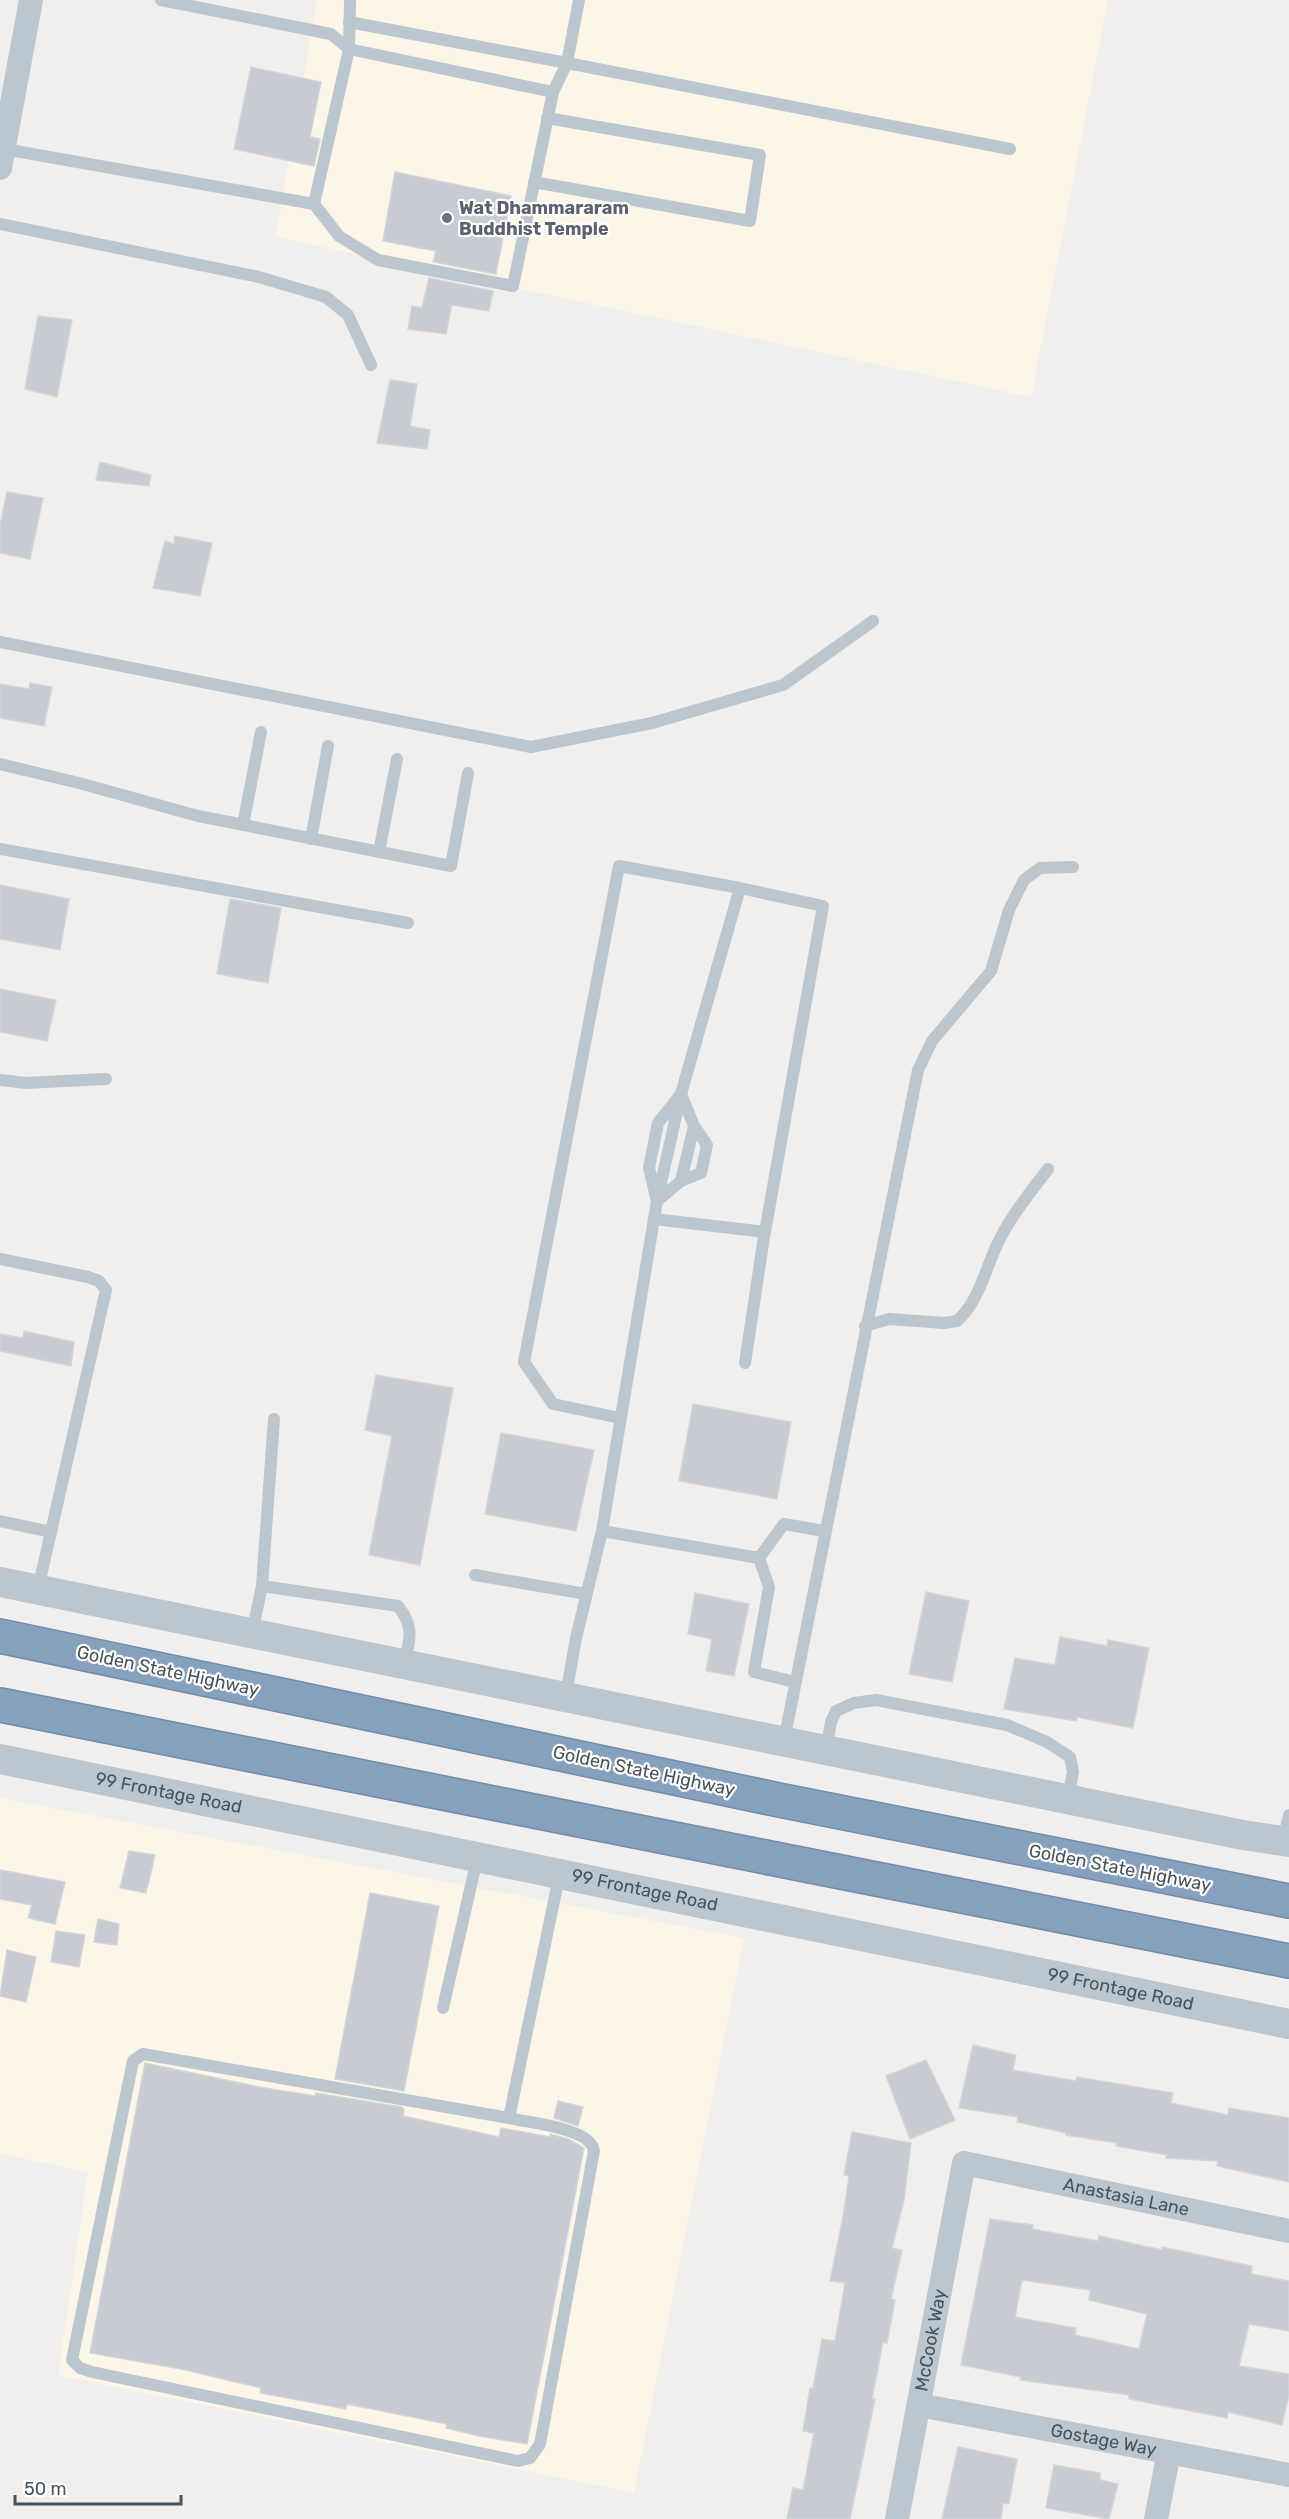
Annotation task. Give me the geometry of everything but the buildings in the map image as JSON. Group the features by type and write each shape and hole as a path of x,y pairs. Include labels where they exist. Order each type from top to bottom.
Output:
{"highway":[{"name":"Golden State Highway","path":"0,1636 768,1797 1289,1901"},
{"path":"0,1705 1289,1961"}],"street":[{"path":"2,158 32,0"},
{"path":"0,1582 566,1695 783,1742 1243,1835 1287,1833"},
{"name":"99 Frontage Road","path":"0,1759 478,1854 1289,2024"},
{"name":"Anastasia Lane","path":"964,2163 1289,2231"},
{"name":"McCook Way","path":"897,2519 964,2163"},
{"name":"Gostage Way","path":"919,2404 1289,2475"},
{"path":"1156,2519 1169,2452"}],"lane":[{"path":"161,0 330,34 349,48 553,92"},
{"path":"314,204 349,48 350,0"},
{"path":"2,158 314,204 339,236 378,260 513,286 553,92 567,63 579,0"},
{"path":"349,22 1010,149"},
{"path":"534,182 750,221 760,155 548,118"},
{"path":"0,224 259,277 326,297 348,315 371,365"},
{"path":"0,642 531,747 652,723 783,685 873,621"},
{"path":"243,825 261,732"},
{"path":"311,839 328,746"},
{"path":"379,852 397,759"},
{"path":"0,764 198,816 451,866 468,773"},
{"path":"0,849 408,923"},
{"path":"620,1418 553,1404 524,1362 619,866 823,906 765,1230 745,1363"},
{"path":"783,1742 918,1071 932,1041 991,971 1009,910 1024,880 1040,868 1073,867"},
{"path":"566,1695 586,1594 602,1531 657,1201 649,1168 658,1123 681,1094 740,888"},
{"path":"0,1080 26,1083 106,1079"},
{"path":"657,1201 681,1181 701,1173 707,1145 694,1126 681,1094"},
{"path":"681,1181 694,1126"},
{"path":"865,1326 890,1319 944,1323 957,1321 976,1297 996,1246 1015,1213 1048,1169"},
{"path":"654,1219 765,1230"},
{"path":"0,1259 88,1277 99,1281 106,1290 38,1589"},
{"path":"252,1633 262,1586 274,1419"},
{"path":"0,1521 51,1532"},
{"path":"759,1558 784,1524 824,1531"},
{"path":"602,1531 759,1558"},
{"path":"759,1558 769,1587 754,1672 795,1682"},
{"path":"475,1575 586,1594"},
{"path":"262,1586 398,1606 407,1618 411,1634 404,1664"},
{"path":"826,1750 831,1722 836,1711 854,1703 876,1700 1007,1725 1047,1742 1070,1757 1073,1772 1067,1799"},
{"path":"443,2008 478,1854"},
{"path":"509,2118 560,1871"},
{"path":"142,2054 509,2118 583,2134 593,2144 594,2151 540,2444 530,2458 518,2461 115,2376 80,2368 72,2360 129,2073 133,2061 142,2054"}],"shaded area":[{"path":"317,0 1108,0 1031,397 276,237"},
{"path":"0,1798 744,1938 634,2493 58,2375 88,2173 0,2153"}],"place":[{"name":"Wat Dhammararam Buddhist Temple","path":"447,218"}]}
